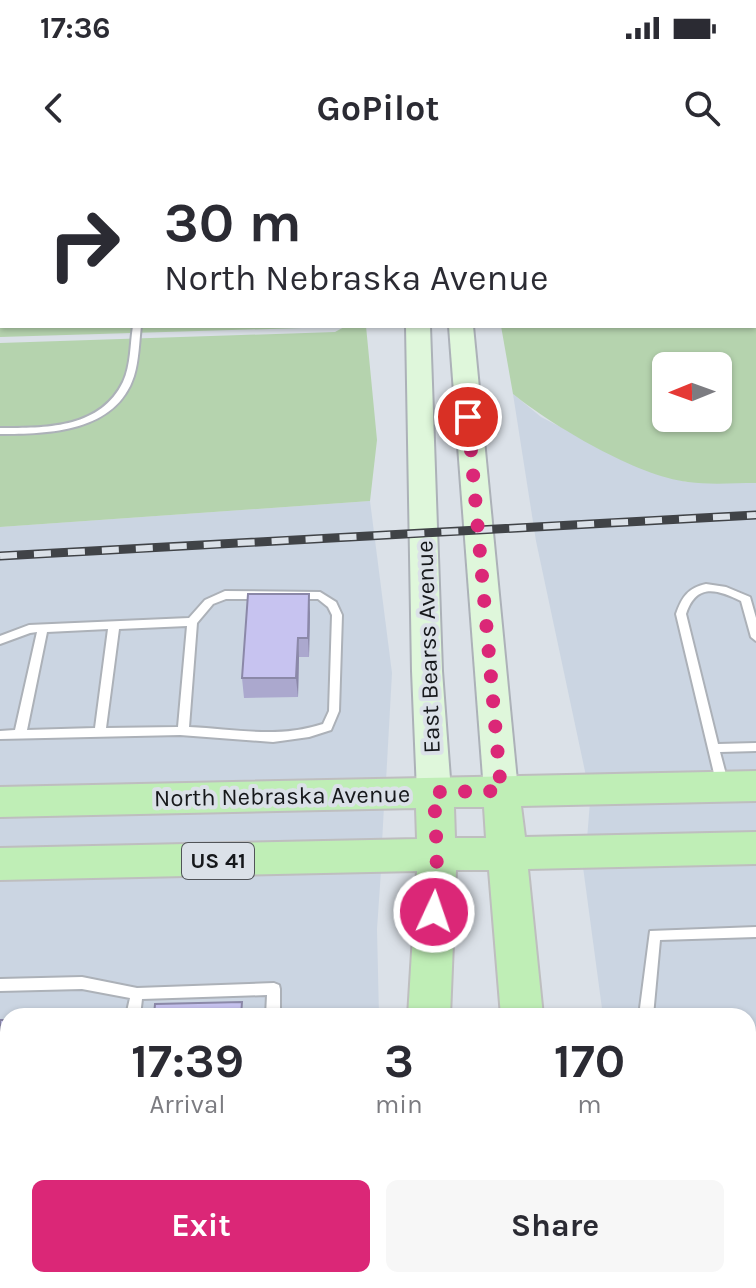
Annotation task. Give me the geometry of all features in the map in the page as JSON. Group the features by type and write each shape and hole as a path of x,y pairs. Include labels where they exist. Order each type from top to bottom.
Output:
{"main road":[{"name":"East Bearss Avenue","path":"418,328 427,671 437,856 429,1008"},
{"path":"461,328 521,1008"},
{"name":"North Nebraska Avenue","path":"0,802 740,786"},
{"name":"US 41","path":"0,864 756,848"}],"lane":[{"path":"0,431 43,431 76,426 102,413 118,398 128,380 137,328"},
{"path":"740,786 714,748 681,614 684,600 689,592 697,589 720,589 746,599 756,637"},
{"path":"0,735 183,731 289,739 327,727 334,711 337,615 332,605 320,596 225,595 209,602 192,622 183,731"},
{"path":"0,640 29,629 192,622"},
{"path":"100,733 114,625"},
{"path":"20,735 43,628"},
{"path":"714,748 756,747"},
{"path":"647,1008 654,935 756,932"},
{"path":"0,985 82,983 137,994 274,989 273,1008"},
{"path":"134,1008 137,994"}],"shaded area":[{"path":"513,394 541,417 633,464 686,482 756,483 756,773 586,776 536,541"},
{"path":"370,501 392,673 386,781 0,789 0,527"},
{"path":"756,798 756,834 587,839 590,802"},
{"path":"384,806 382,843 0,851 0,815"},
{"path":"756,862 756,1008 602,1008 583,867"},
{"path":"381,871 377,929 379,1008 0,1008 0,878"}],"green space":[{"path":"0,328 301,328 0,337"},
{"path":"342,328 366,328 377,440 370,501 0,527 0,343 335,332"},
{"path":"501,328 756,328 756,483 713,484 667,478 596,448 513,394"}],"building":[{"path":"248,594 309,594 308,638 298,638 296,678 242,678"},
{"path":"242,1002 242,1008 155,1008 155,1004"}],"railway":[{"path":"0,556 756,515"}],"route":[{"path":"434,912 437,856 434,792 501,791 468,417"}]}
